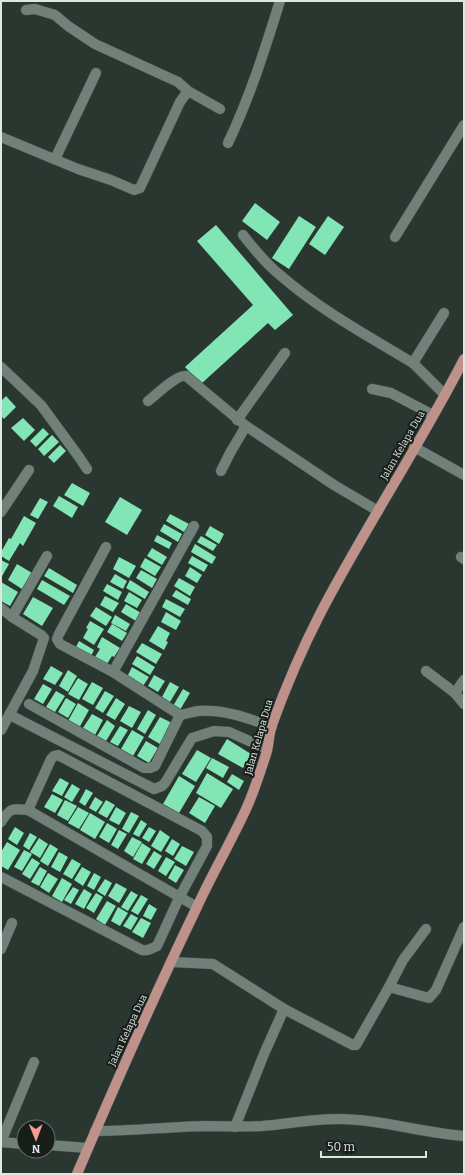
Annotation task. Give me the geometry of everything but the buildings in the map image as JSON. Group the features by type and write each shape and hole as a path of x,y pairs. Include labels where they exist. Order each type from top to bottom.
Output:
{"main road":[{"name":"Jalan Kelapa Dua","path":"77,1174 132,1046 197,906 248,805 258,780 272,727 285,688 320,613 445,395 464,359"}],"street":[{"path":"228,143 242,115 280,1"},
{"path":"26,10 35,9 55,15 68,26 95,44 178,82 188,91 220,109"},
{"path":"55,159 96,74"},
{"path":"1,137 134,190 140,188 180,102 188,91"},
{"path":"395,238 464,125"},
{"path":"243,234 259,255 280,275 327,310 413,363 445,395"},
{"path":"413,363 444,313"},
{"path":"237,420 285,353"},
{"path":"1,367 41,405 87,469"},
{"path":"148,401 183,375 237,420 334,485 378,511"},
{"path":"372,389 391,394 433,415"},
{"path":"221,471 246,426"},
{"path":"414,447 464,475"},
{"path":"1,512 29,470"},
{"path":"113,672 194,526"},
{"path":"106,547 57,639 60,644 113,672 180,715 198,711 218,712 245,717 272,727"},
{"path":"12,617 48,556"},
{"path":"1,608 12,617 41,634 44,638 33,671 1,730"},
{"path":"426,671 455,693 464,704"},
{"path":"455,693 464,680"},
{"path":"29,704 144,768 155,766 180,715"},
{"path":"10,715 154,790 162,786 165,782 192,738 214,732 229,732 267,749"},
{"path":"1,877 134,946 147,951 157,946 207,846 207,837 202,831 58,755 51,759 28,810"},
{"path":"1,822 11,810 28,810 180,898 197,906"},
{"path":"1,949 12,922"},
{"path":"389,987 429,998 433,995 464,927"},
{"path":"172,962 213,964 284,1009 353,1045 356,1045 403,960 426,929"},
{"path":"235,1127 264,1054 284,1009"},
{"path":"16,1143 1,1142 34,1062"},
{"path":"95,1131 204,1126 263,1126 338,1119 368,1121 430,1132 464,1136"},
{"path":"56,1146 88,1148"}]}
